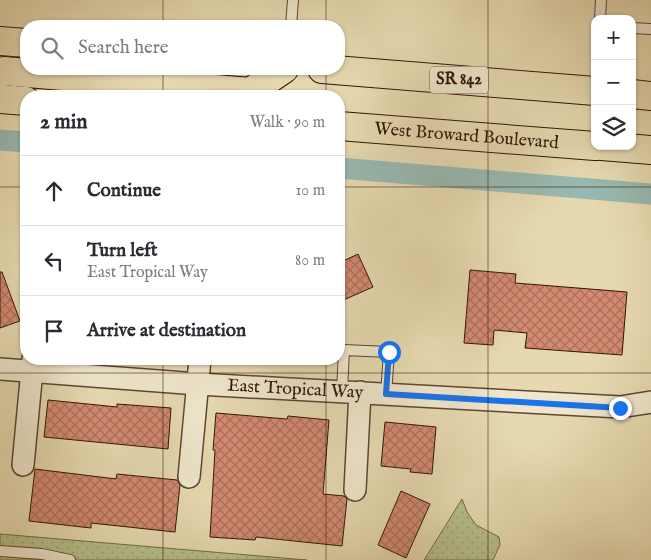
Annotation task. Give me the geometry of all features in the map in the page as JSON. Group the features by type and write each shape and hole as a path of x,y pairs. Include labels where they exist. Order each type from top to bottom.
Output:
{"main road":[{"path":"0,41 20,43"},
{"path":"0,73 4,71 20,72"},
{"name":"SR 842","path":"345,71 591,91"},
{"path":"51,75 227,90"},
{"path":"253,90 275,75"},
{"path":"636,94 651,96"},
{"path":"0,99 20,101"},
{"name":"West Broward Boulevard","path":"345,126 591,146"},
{"path":"636,149 651,150"}],"street":[{"path":"23,464 32,365"},
{"name":"East Tropical Way","path":"0,369 32,365 198,384 620,408 651,402"},
{"path":"189,477 200,365"},
{"path":"351,392 355,490"}],"lane":[{"path":"291,20 293,0"},
{"path":"600,15 601,0"},
{"path":"636,28 651,29"},
{"path":"345,350 389,352 386,394"},
{"path":"345,356 351,392"},
{"path":"0,551 42,554 70,560"}],"green space":[{"path":"462,499 467,512 476,525 499,537 500,545 493,560 424,560"},
{"path":"0,534 307,560 0,560"}],"building":[{"path":"358,254 373,287 345,299 345,260"},
{"path":"470,270 516,274 515,283 627,292 622,355 525,348 527,333 494,330 493,345 464,343"},
{"path":"0,272 2,272 20,321 0,328"},
{"path":"48,400 117,407 117,404 171,408 168,449 44,437"},
{"path":"216,413 287,419 288,416 329,420 323,494 344,496 347,499 342,546 256,537 255,540 210,537"},
{"path":"385,422 436,427 432,474 410,472 411,469 381,466"},
{"path":"35,469 116,479 117,474 177,480 180,485 175,532 91,523 91,528 29,521"},
{"path":"401,491 430,504 406,558 378,545"}],"waterway":[{"path":"0,140 20,142"},
{"path":"345,168 651,194"}],"route":[{"path":"389,352 386,394 620,408"}]}
